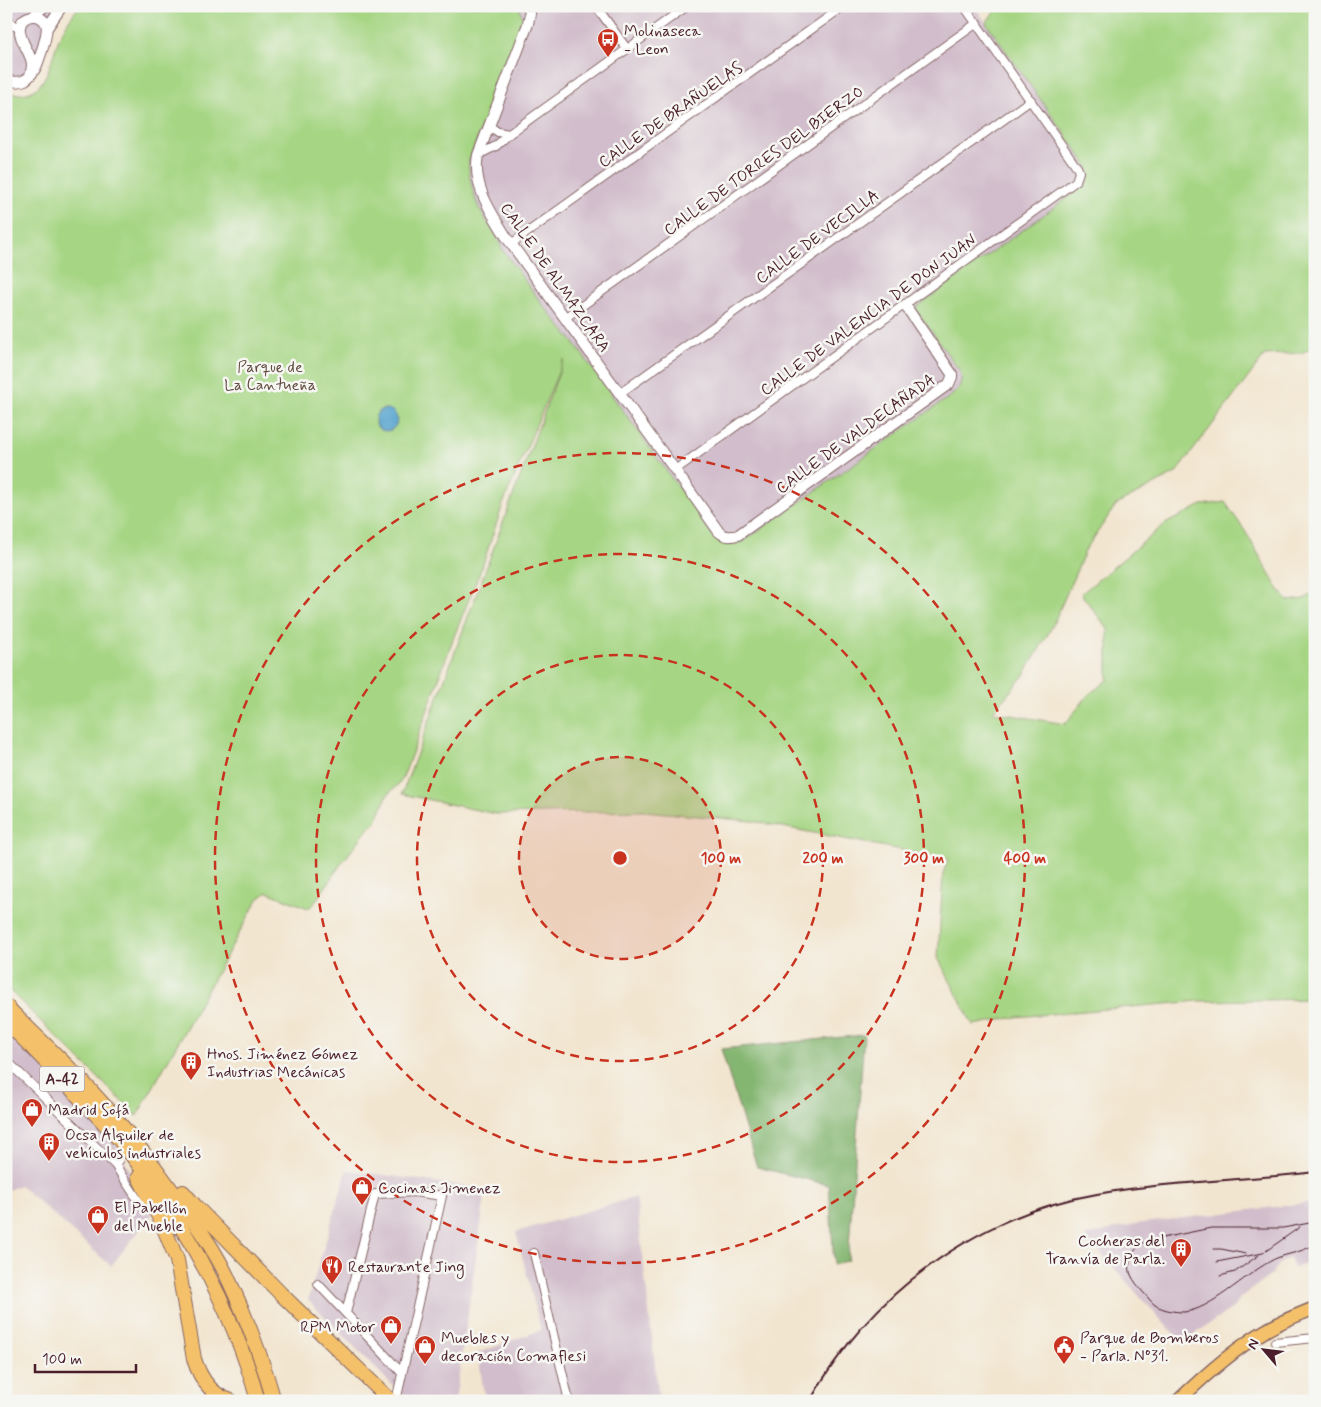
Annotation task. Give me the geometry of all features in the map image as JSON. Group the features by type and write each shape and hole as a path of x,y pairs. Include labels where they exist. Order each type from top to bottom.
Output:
{"highway":[{"name":"A-42","path":"6,1006 82,1081 114,1116 162,1175 194,1221 227,1276 252,1335 274,1401"},
{"name":"A-42","path":"6,1022 26,1040 118,1143 134,1157 195,1249 229,1318 258,1401"},
{"path":"114,1116 197,1208 391,1401"},
{"path":"118,1143 162,1223 177,1260 194,1359 198,1370 203,1380 211,1389 231,1401"},
{"path":"327,1339 348,1365 382,1401"}],"main road":[{"path":"1178,1401 1223,1360 1243,1345 1288,1319 1315,1308"}],"street":[{"path":"30,76 32,64 21,32 24,20 45,6"},
{"path":"6,17 21,32 24,40 33,43 37,42 46,33 62,6"},
{"name":"CALLE DE ALMAZCARA","path":"528,6 530,13 528,24 478,155 476,165 479,187 484,200 511,244 719,532 724,536"},
{"path":"596,6 627,49"},
{"path":"478,155 496,146 509,134 687,6"},
{"name":"CALLE DE BRAÑUELAS","path":"511,244 844,6"},
{"path":"964,6 1031,100"},
{"path":"6,80 23,81 37,67 46,33 46,24 40,18 32,16"},
{"name":"CALLE DE TORRES DEL BIERZO","path":"565,318 977,23"},
{"name":"CALLE DE VALENCIA DE DON JUAN","path":"675,470 1076,181 1079,172 1077,167 1031,100"},
{"name":"CALLE DE VECILLA","path":"619,394 1031,100"},
{"path":"489,126 498,132 509,134"},
{"name":"CALLE DE VALDECAÑADA","path":"724,536 738,536 949,384 952,374 905,305"},
{"path":"6,1060 115,1164 140,1203"},
{"path":"115,1164 119,1159 118,1143"},
{"path":"346,1313 375,1194 415,1192 442,1196 396,1401"},
{"path":"534,1253 569,1401"},
{"path":"318,1284 402,1373"},
{"path":"1275,1342 1315,1338"}],"shaded area":[{"path":"6,6 67,6 46,39 24,82 6,78"},
{"path":"519,6 974,6 1087,165 1090,177 1085,185 915,308 961,373 962,381 959,389 744,541 733,545 724,544 712,534 572,340 542,304 502,249 499,239 481,214 468,168 469,160 521,8"},
{"path":"6,1028 109,1132 153,1213 111,1266 20,1185 6,1191"},
{"path":"347,1170 486,1189 455,1401 408,1401 308,1300"},
{"path":"636,1197 659,1401 485,1401 478,1353 541,1330 516,1232"},
{"path":"1315,1202 1315,1261 1294,1268 1290,1257 1286,1259 1278,1265 1271,1275 1241,1297 1234,1307 1182,1343 1085,1236 1135,1224"}],"green space":[{"name":"Parque de La Cantueña","path":"80,6 519,6 523,20 469,160 470,180 477,202 502,249 542,304 572,340 712,534 723,543 734,544 744,541 952,395 959,388 961,373 915,308 1085,185 1088,180 1089,170 1087,165 986,23 998,6 1315,6 1315,347 1301,353 1265,355 1176,473 1116,505 1086,549 1052,627 1024,675 993,712 1065,724 1089,694 1108,680 1108,629 1081,594 1165,524 1202,505 1225,502 1245,531 1279,590 1288,601 1304,599 1315,593 1315,999 1199,1001 1016,1017 973,1025 938,958 943,874 948,859 752,821 644,811 496,814 402,794 564,359 503,504 482,567 453,639 400,783 388,794 375,823 368,829 341,864 313,905 308,908 267,892 258,899 137,1116 6,987 6,92 20,94 30,92 38,87 48,70 63,30"},
{"path":"864,1035 848,1260 834,1265 829,1185 757,1167 721,1049"}],"water":[{"path":"386,409 396,416 397,420 390,430 386,431 376,424 375,420 382,410"}],"tram line":[{"path":"1315,1222 1283,1228 1211,1228 1148,1241 1135,1250 1130,1259 1130,1270 1136,1283 1155,1305 1176,1312 1184,1312 1194,1310 1216,1299 1274,1259 1304,1250 1315,1244"},
{"path":"1217,1262 1263,1253 1300,1227"},
{"path":"1214,1249 1246,1254"},
{"path":"1220,1276 1235,1272 1259,1255"}],"railway":[{"path":"810,1401 835,1362 863,1326 895,1294 930,1265 968,1241 1009,1220 1052,1205 1097,1194 1178,1184 1315,1172"}],"place":[{"name":"Molinaseca - Leon","path":"608,58"},
{"name":"Hnos. Jiménez Gómez Industrias Mecánicas","path":"191,1081"},
{"name":"Madrid Sofá","path":"32,1128"},
{"name":"Ocsa Alquiler de vehículos industriales","path":"49,1162"},
{"name":"Cocinas Jimenez","path":"362,1206"},
{"name":"El Pabellón del Mueble","path":"98,1235"},
{"name":"Cocheras del Tranvía de Parla.","path":"1181,1268"},
{"name":"Restaurante Jing","path":"332,1285"},
{"name":"RPM Motor","path":"391,1345"},
{"name":"Muebles y decoración Comaflesi","path":"425,1365"},
{"name":"Parque de Bomberos - Parla. Nº31.","path":"1064,1365"}]}
